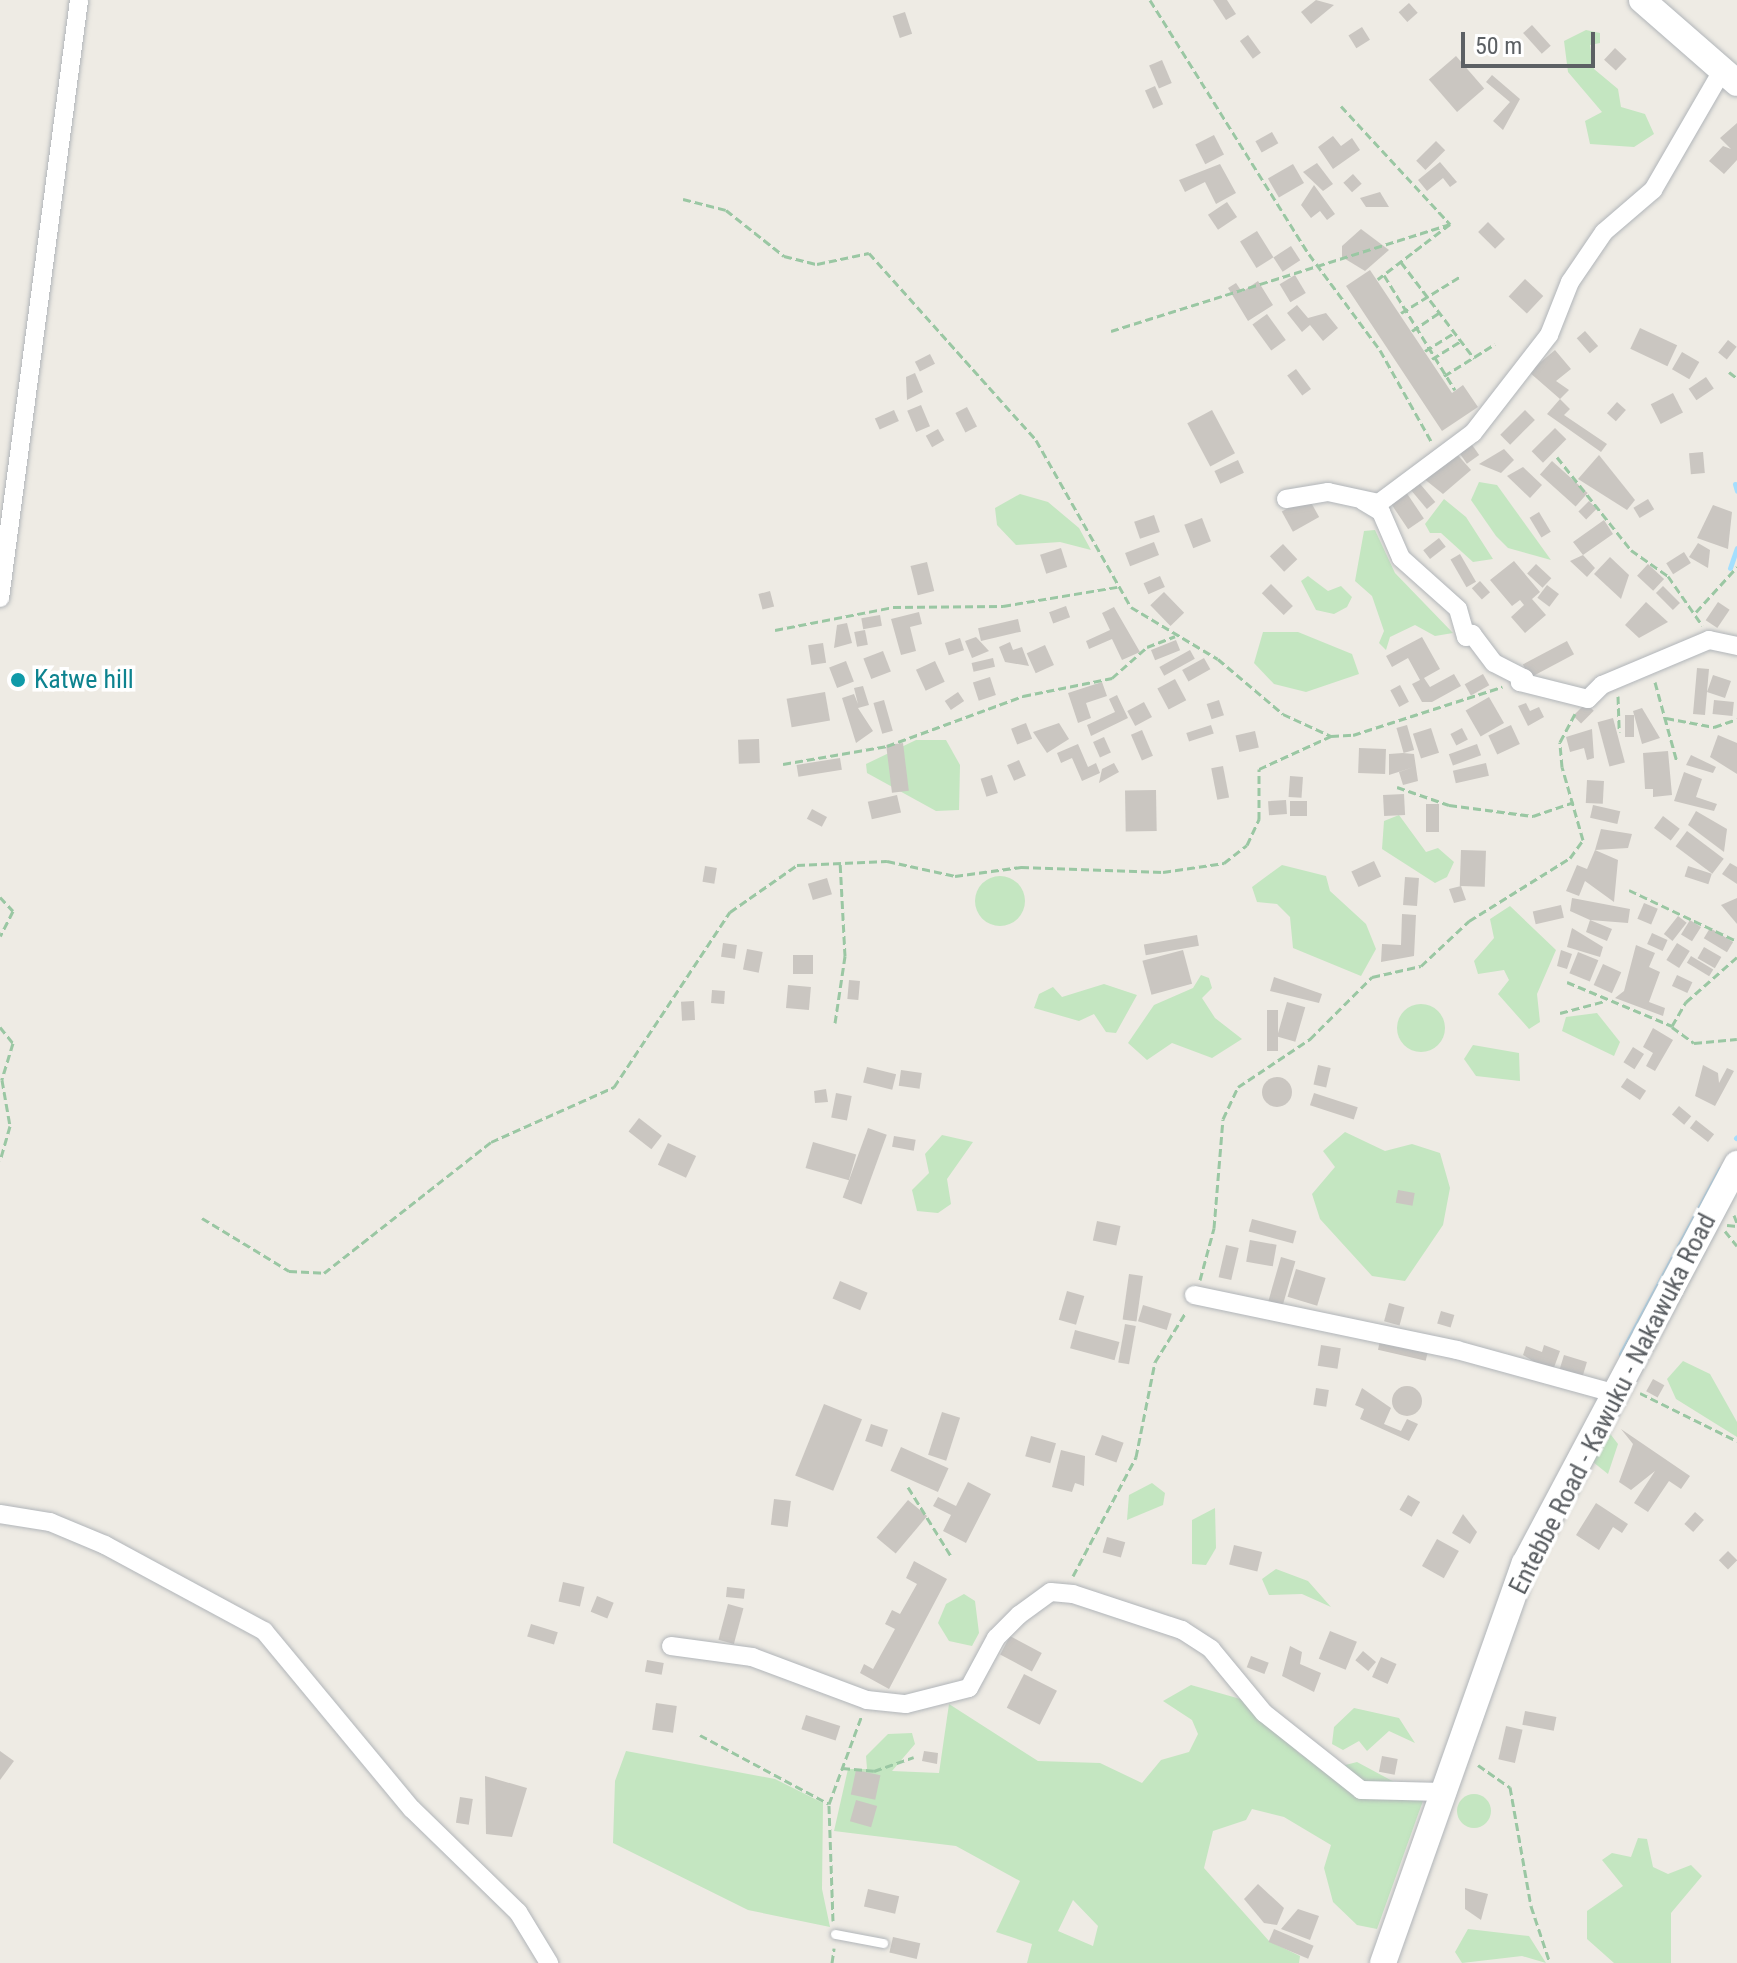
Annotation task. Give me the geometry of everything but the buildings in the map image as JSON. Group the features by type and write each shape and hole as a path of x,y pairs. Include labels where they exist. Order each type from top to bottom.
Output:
{"main road":[{"path":"1642,0 1730,77"},
{"name":"Entebbe Road - Kawuku - Nakawuka Road","path":"1383,1963 1525,1563 1737,1164"}],"street":[{"path":"0,598 79,0"},
{"path":"1286,499 1328,492 1379,503 1439,455 1473,433 1549,335 1570,282 1606,229 1653,190 1730,77"},
{"path":"1362,500 1381,512 1401,558 1458,609 1466,637 1472,634 1494,663 1524,678 1520,682 1588,699 1612,681 1709,640 1737,646"},
{"path":"1194,1295 1457,1350 1616,1388"},
{"path":"0,1514 50,1522 105,1545 264,1631 412,1809 518,1912 549,1963"},
{"path":"671,1646 801,1669 867,1700 906,1704 969,1688 996,1638 1051,1592 1182,1630 1211,1649 1264,1713 1361,1790 1443,1792"}],"lane":[{"path":"835,1934 883,1943"}],"path":[{"path":"1150,0 1309,254 1380,350 1439,455"},
{"path":"1341,106 1450,224"},
{"path":"683,199 726,210 784,256 817,264 869,253 1036,440 1084,517 1117,587 1150,623 1218,659 1283,714 1331,736"},
{"path":"1378,279 1450,224"},
{"path":"1111,331 1450,224"},
{"path":"1401,262 1474,358"},
{"path":"1384,275 1427,350 1455,390"},
{"path":"1401,313 1461,276"},
{"path":"1412,331 1440,312"},
{"path":"1427,350 1455,332"},
{"path":"1434,358 1463,340"},
{"path":"1444,376 1495,344"},
{"path":"1729,372 1737,378"},
{"path":"1557,457 1631,550 1661,569 1696,612 1709,640"},
{"path":"1696,612 1737,567"},
{"path":"775,630 893,607 1003,606 1117,587"},
{"path":"783,764 887,746 1023,696 1112,678 1147,647 1175,636"},
{"path":"1647,668 1666,718 1677,762"},
{"path":"202,1218 289,1271 324,1273 491,1142 614,1087 730,912 797,865 887,861 955,876 1021,867 1163,872 1224,863 1247,845 1259,819 1259,769 1331,736 1353,735 1524,678"},
{"path":"1612,681 1619,732"},
{"path":"1051,1592 1067,1584 1087,1557 1136,1457 1155,1362 1194,1295 1214,1228 1223,1119 1238,1087 1310,1039 1372,977 1421,966 1469,921 1570,858 1583,840 1560,742 1588,699"},
{"path":"1666,718 1714,727 1737,719"},
{"path":"1397,787 1449,805 1533,816 1574,802"},
{"path":"835,1023 845,956 840,861"},
{"path":"1629,890 1737,941"},
{"path":"0,897 13,911 0,936"},
{"path":"1672,1026 1686,1002 1737,957"},
{"path":"1567,982 1605,1001 1672,1026 1694,1043 1737,1039"},
{"path":"1560,1013 1605,1001"},
{"path":"0,1027 13,1043 2,1080 10,1126 0,1161"},
{"path":"1720,1224 1737,1246"},
{"path":"1616,1388 1737,1441"},
{"path":"908,1487 951,1556"},
{"path":"832,1963 835,1934 826,1888 829,1804 867,1700"},
{"path":"700,1735 829,1804"},
{"path":"1456,1756 1498,1774 1510,1787 1531,1906 1550,1963"},
{"path":"842,1768 874,1771 914,1757"}],"green space":[{"path":"1586,30 1600,33 1600,43 1590,45 1594,69 1618,89 1621,107 1645,114 1654,134 1634,147 1590,144 1585,121 1602,112 1568,72 1564,41"},
{"path":"1479,482 1497,485 1551,560 1508,548 1496,536 1471,500"},
{"path":"1020,494 1048,502 1079,528 1091,550 1060,542 1016,545 997,525 995,508"},
{"path":"1444,499 1466,517 1493,559 1473,562 1441,533 1430,533 1425,524"},
{"path":"1375,530 1395,573 1453,633 1435,636 1415,625 1390,637 1386,650 1379,643 1384,631 1372,596 1355,581 1364,531"},
{"path":"1308,576 1328,591 1341,586 1352,597 1347,607 1334,614 1316,610 1301,581"},
{"path":"1263,632 1298,632 1352,654 1359,674 1306,692 1274,684 1254,663"},
{"path":"916,740 946,740 960,765 959,810 936,811 867,773 866,764"},
{"path":"1399,815 1426,852 1438,848 1454,862 1447,877 1435,883 1382,849 1384,821"},
{"path":"1282,865 1326,876 1330,891 1366,924 1376,949 1361,976 1293,948 1290,917 1277,904 1257,902 1252,887"},
{"path":"1000,876 1018,883 1025,901 1018,919 1000,926 982,919 975,901 982,883"},
{"path":"1510,906 1556,950 1537,994 1540,1022 1529,1029 1498,994 1509,980 1504,970 1478,974 1474,961 1494,938 1490,919"},
{"path":"1201,975 1209,978 1212,988 1202,998 1215,1018 1242,1039 1212,1058 1172,1043 1147,1060 1128,1043 1154,1005 1193,988"},
{"path":"1104,984 1137,995 1116,1033 1106,1032 1094,1014 1079,1021 1034,1008 1039,994 1053,987 1062,997"},
{"path":"1421,1004 1438,1011 1445,1028 1438,1045 1421,1052 1404,1045 1397,1028 1404,1011"},
{"path":"1597,1013 1620,1042 1614,1056 1562,1031 1566,1017"},
{"path":"1473,1045 1519,1053 1520,1081 1476,1076 1464,1059"},
{"path":"1345,1132 1385,1151 1412,1144 1440,1153 1450,1188 1443,1225 1405,1281 1372,1276 1320,1219 1312,1194 1335,1167 1323,1151"},
{"path":"942,1135 973,1142 947,1179 951,1204 938,1213 917,1211 912,1190 929,1173 925,1154"},
{"path":"1683,1361 1710,1374 1737,1422 1737,1437 1676,1399 1667,1379"},
{"path":"1608,1431 1618,1444 1608,1474 1588,1458"},
{"path":"1152,1483 1165,1493 1163,1505 1127,1520 1129,1495"},
{"path":"1215,1508 1216,1548 1206,1565 1192,1564 1192,1520"},
{"path":"1276,1569 1308,1581 1331,1607 1302,1594 1269,1595 1262,1579"},
{"path":"964,1594 975,1601 979,1633 972,1646 949,1641 938,1623 946,1604"},
{"path":"1191,1685 1244,1700 1300,1754 1330,1769 1357,1762 1424,1798 1377,1929 1357,1925 1333,1902 1324,1868 1331,1845 1284,1817 1252,1809 1246,1820 1213,1831 1204,1868 1269,1941 1300,1956 1299,1963 1027,1963 1032,1944 996,1932 1020,1881 956,1846 834,1831 848,1769 867,1769 866,1756 888,1734 912,1733 915,1744 892,1771 939,1773 949,1704 1038,1761 1100,1763 1142,1783 1161,1760 1189,1752 1198,1734 1192,1720 1163,1701","holes":["1073,1900 1098,1926 1093,1946 1058,1931"]},
{"path":"1354,1708 1399,1718 1415,1743 1389,1731 1367,1751 1359,1741 1343,1750 1332,1744 1334,1727"},
{"path":"626,1751 775,1779 823,1803 822,1889 830,1927 748,1910 613,1843 615,1781"},
{"path":"1474,1794 1486,1799 1491,1811 1486,1823 1474,1828 1462,1823 1457,1811 1462,1799"},
{"path":"1638,1838 1647,1839 1653,1867 1668,1874 1691,1865 1702,1876 1671,1913 1671,1963 1614,1963 1587,1939 1587,1911 1623,1886 1602,1860 1612,1853 1631,1857"},
{"path":"1468,1929 1529,1936 1546,1963 1522,1956 1462,1963 1455,1952"}],"waterway":[{"path":"1735,484 1737,491"},
{"path":"1730,568 1737,548"},
{"path":"1621,1354 1720,1169"}],"place":[{"name":"Katwe hill","path":"18,680"}]}
